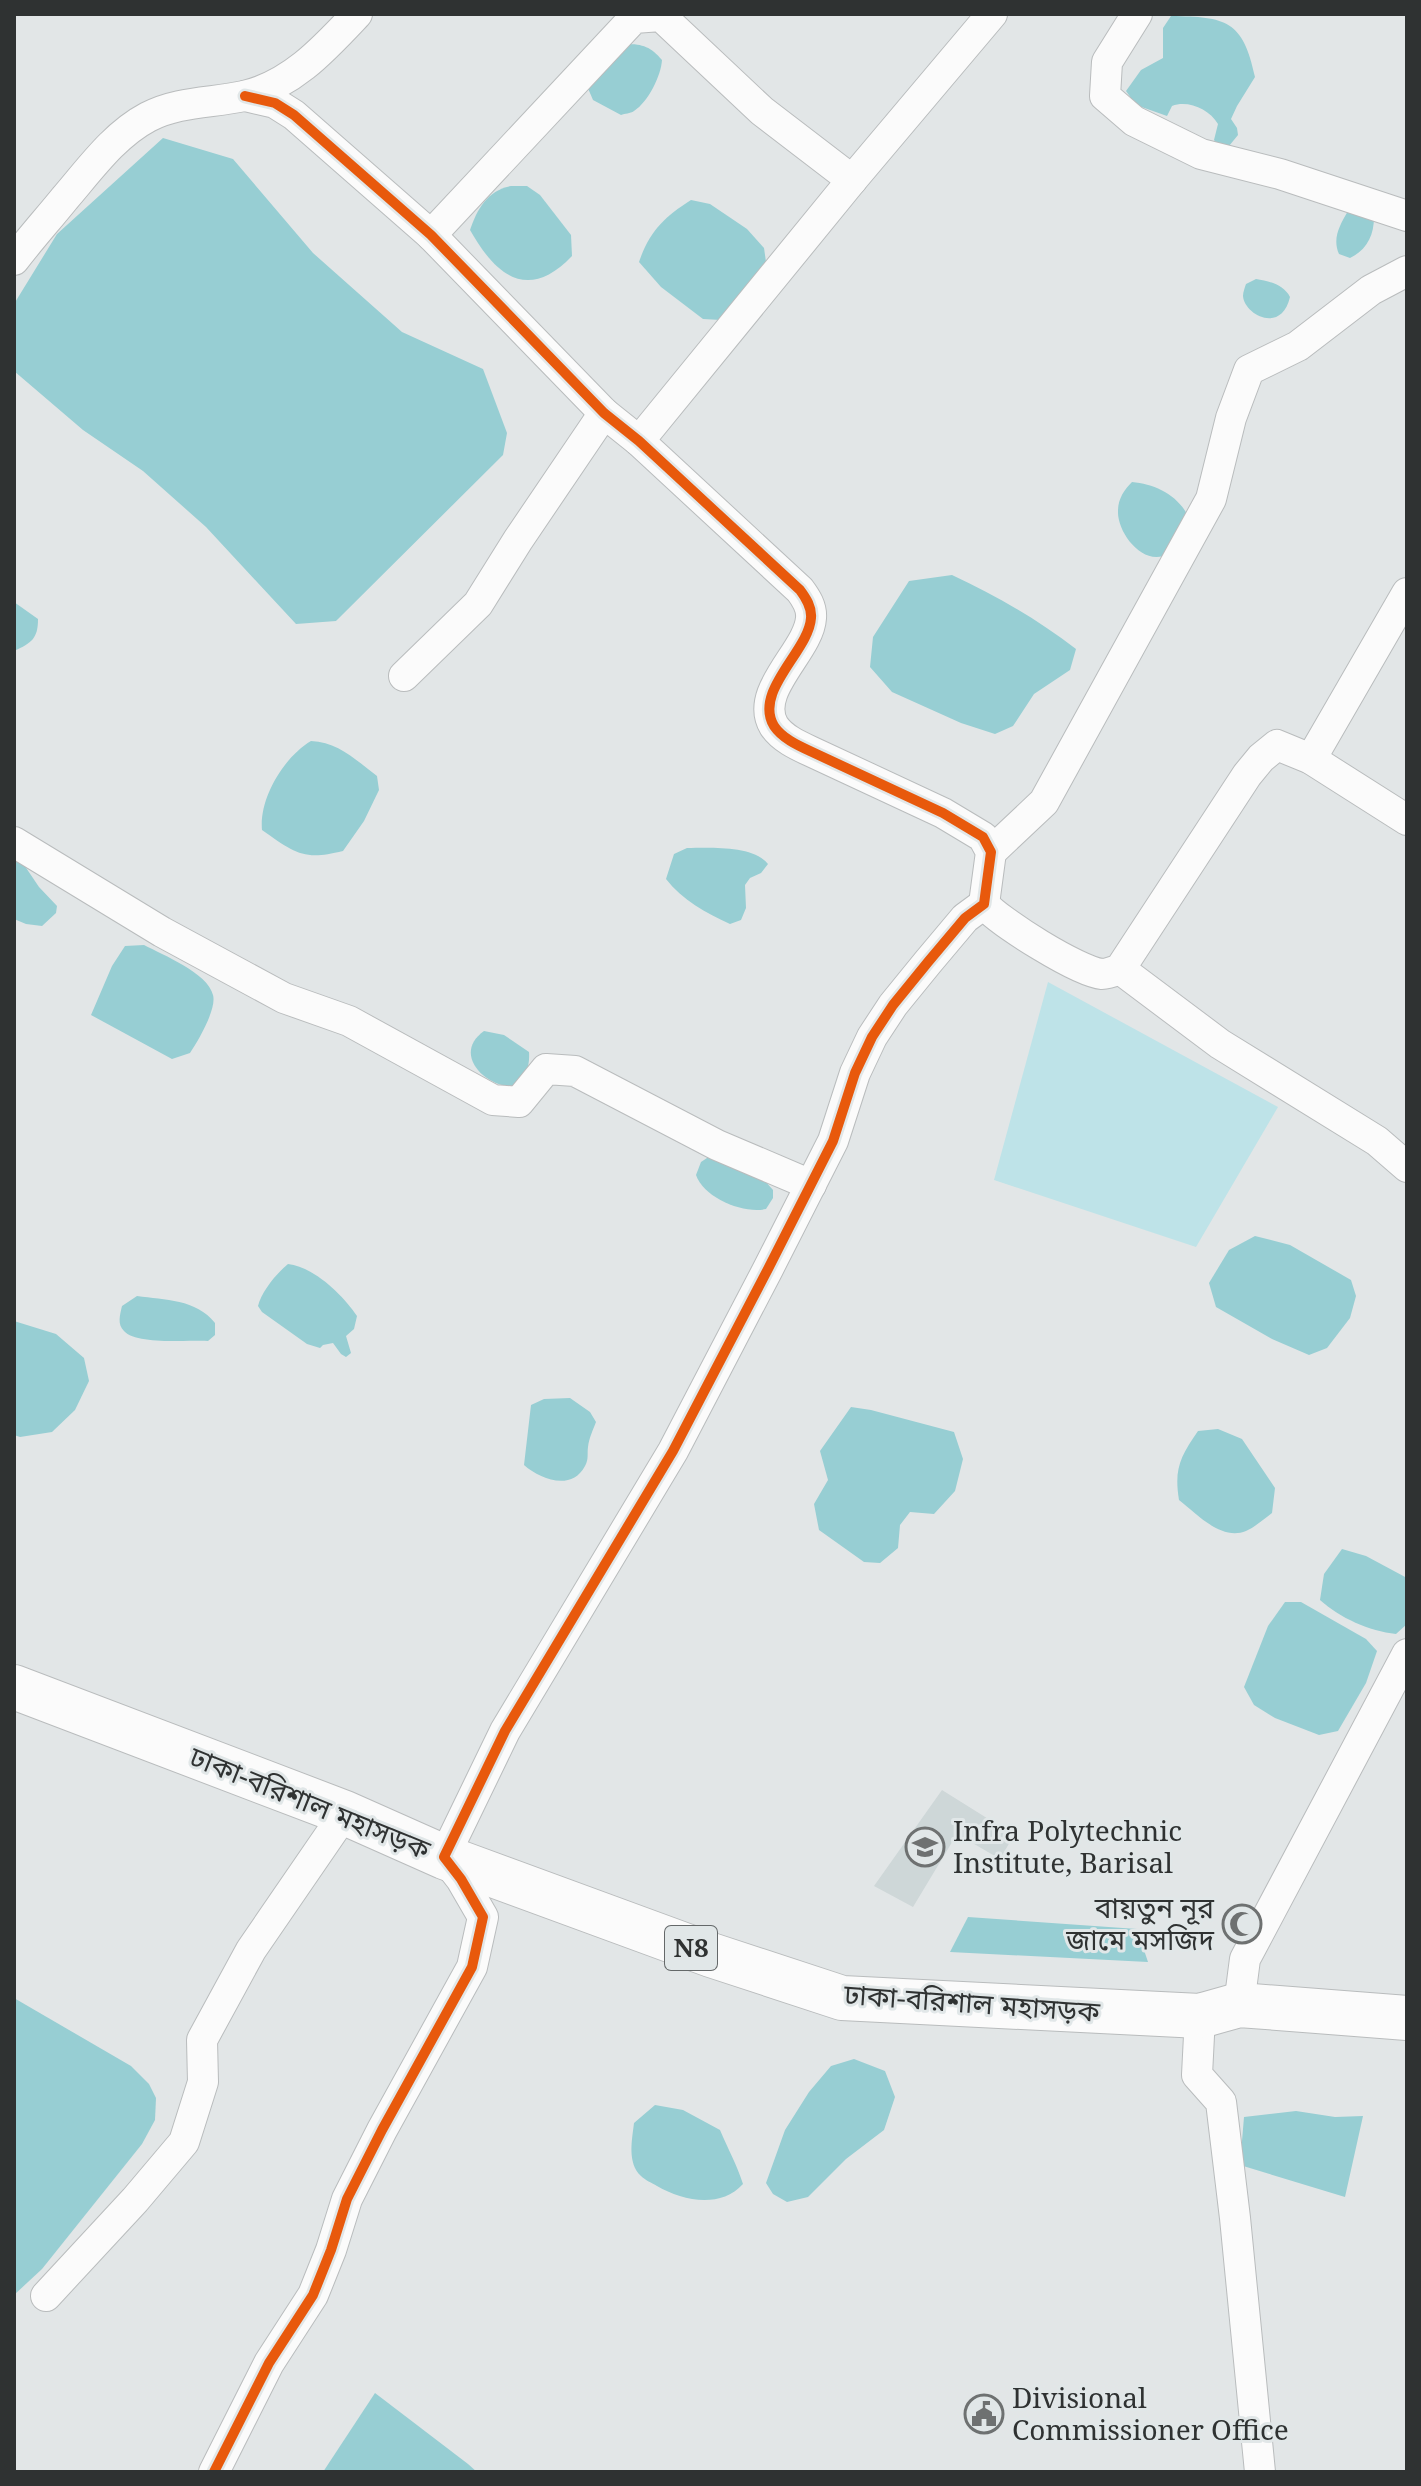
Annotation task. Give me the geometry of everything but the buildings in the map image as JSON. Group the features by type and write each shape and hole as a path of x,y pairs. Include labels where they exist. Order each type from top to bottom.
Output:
{"highway":[{"name":"ঢাকা-বরিশাল মহাসড়ক","path":"14,1687 345,1813 444,1857 711,1955 842,1998 1407,2018"}],"street":[{"path":"14,260 107,149 132,126 174,107 245,96 277,85 322,52 357,14"},
{"path":"639,441 992,14"},
{"path":"1137,14 1107,62 1105,96 1134,121 1201,154 1280,174 1407,216"},
{"path":"431,235 634,18 661,16 762,111 852,180"},
{"path":"245,96 275,103 294,115 431,235 604,413 639,441 800,590 808,601 811,617 808,632 774,689 769,711 774,726 789,740 943,813 983,837 991,852 984,904 989,911 1027,936 1082,969 1105,975 1120,969 1247,775 1277,745 1311,759 1407,820"},
{"path":"991,852 1044,802 1211,499 1231,418 1249,370 1298,346 1371,290 1407,271"},
{"path":"404,676 478,604 604,413"},
{"path":"1311,759 1407,593"},
{"path":"14,842 162,932 284,998 349,1021 493,1100 519,1102 546,1069 575,1071 717,1145 811,1185"},
{"path":"214,2472 269,2363 313,2295 347,2199 472,1967 483,1917 444,1857 505,1731 673,1451 833,1141 855,1073 872,1037 893,1005 965,918 984,904"},
{"path":"1120,969 1220,1044 1377,1141 1407,1167"},
{"path":"1260,2472 1221,2102 1197,2075 1220,2011 1245,1959 1407,1654"},
{"path":"46,2296 184,2142 203,2082 202,2040 251,1950 345,1813"}],"shaded area":[{"path":"1171,16 1219,21 1238,33 1245,44 1255,77 1231,119 1238,135 1229,146 1219,147 1214,140 1218,124 1204,110 1178,104 1172,106 1167,116 1136,105 1126,91 1141,70 1163,58 1163,28"},
{"path":"626,44 646,47 662,60 649,95 632,112 621,115 593,100 587,86"},
{"path":"163,138 233,159 313,253 402,332 483,369 507,433 503,455 336,621 296,624 206,527 143,471 83,430 14,371 14,304 57,234"},
{"path":"511,186 527,186 540,195 571,235 572,256 541,278 514,278 502,271 470,230 484,202 496,192"},
{"path":"691,200 710,204 747,229 764,248 766,262 721,320 703,319 661,287 639,262 659,226"},
{"path":"1348,211 1374,217 1368,241 1361,251 1350,258 1339,254 1336,242"},
{"path":"1256,279 1271,282 1290,297 1279,315 1264,318 1245,303 1246,284"},
{"path":"1132,482 1164,491 1187,514 1175,550 1168,554 1146,555 1132,544 1121,527 1119,503"},
{"path":"952,575 1016,609 1076,649 1070,670 1034,694 1013,726 995,734 961,723 892,692 870,667 873,637 909,581"},
{"path":"14,602 38,619 33,639 14,651"},
{"path":"311,741 338,748 377,776 379,790 364,821 343,851 318,855 300,853 262,830 265,805 275,780 292,757"},
{"path":"687,848 742,851 752,853 768,864 745,885 746,908 741,920 730,924 712,915 687,900 666,879 674,854"},
{"path":"14,850 39,887 57,906 56,913 42,926 14,919"},
{"path":"144,945 194,972 203,979 213,995 210,1016 190,1053 172,1059 91,1015 112,966 125,946"},
{"path":"1048,982 1278,1107 1196,1247 994,1180"},
{"path":"484,1031 504,1035 529,1052 527,1070 518,1086 496,1083 477,1069 471,1050"},
{"path":"710,1156 765,1181 773,1190 773,1198 766,1209 736,1207 707,1191 696,1175 701,1162"},
{"path":"1255,1236 1290,1245 1351,1280 1356,1296 1350,1318 1327,1348 1309,1355 1272,1339 1216,1307 1209,1283 1229,1250"},
{"path":"288,1264 318,1276 344,1299 357,1316 354,1329 346,1336 351,1353 346,1357 333,1343 320,1348 307,1344 258,1306 270,1283"},
{"path":"137,1296 179,1302 199,1309 215,1323 215,1335 208,1341 163,1341 130,1335 122,1328 120,1316 122,1306"},
{"path":"14,1321 56,1334 84,1358 89,1381 75,1410 52,1432 20,1437 14,1435"},
{"path":"570,1398 590,1412 596,1422 589,1440 585,1466 579,1474 564,1481 547,1478 524,1465 531,1405 544,1399"},
{"path":"851,1407 954,1432 963,1459 955,1491 934,1514 910,1512 900,1525 898,1548 880,1563 864,1562 819,1530 814,1504 828,1480 820,1451"},
{"path":"1218,1429 1242,1439 1275,1488 1272,1513 1246,1531 1237,1533 1219,1529 1179,1500 1178,1471 1187,1448 1198,1431"},
{"path":"1342,1549 1366,1556 1407,1578 1407,1624 1396,1634 1355,1623 1320,1600 1324,1574"},
{"path":"1285,1602 1301,1602 1366,1639 1377,1651 1366,1683 1338,1731 1319,1735 1275,1718 1254,1705 1244,1687 1268,1626"},
{"name":"Infra Polytechnic Institute, Barisal","path":"942,1790 1014,1835 1000,1859 957,1834 913,1907 874,1886"},
{"path":"968,1917 1137,1929 1148,1962 950,1952"},
{"path":"14,1998 131,2066 149,2084 156,2098 155,2120 142,2144 42,2269 14,2295"},
{"path":"854,2059 885,2071 895,2097 884,2130 846,2159 808,2197 787,2202 773,2194 766,2183 785,2130 809,2092 831,2066"},
{"path":"655,2105 683,2110 720,2130 743,2184 724,2197 701,2200 678,2196 641,2176 632,2158 634,2123"},
{"path":"1296,2111 1335,2117 1363,2116 1345,2197 1240,2165 1244,2117"},
{"path":"375,2393 468,2464 477,2472 323,2472"}],"cycle path":[{"path":"214,2472 269,2363 313,2295 347,2199 472,1967 483,1917 444,1857 505,1731 673,1451 768,1269 833,1141 855,1073 872,1037 893,1005 965,918 984,904 991,852 983,837 943,813 800,746 777,730 769,713 771,699 808,631 811,618 810,606 800,590 639,441 604,413 431,235 294,115 275,103 245,96"}],"place":[{"name":"Infra Polytechnic Institute, Barisal","path":"925,1847"},
{"name":"বায়তুন নূর জামে মসজিদ","path":"1242,1924"},
{"name":"Divisional Commissioner Office","path":"984,2414"}]}
